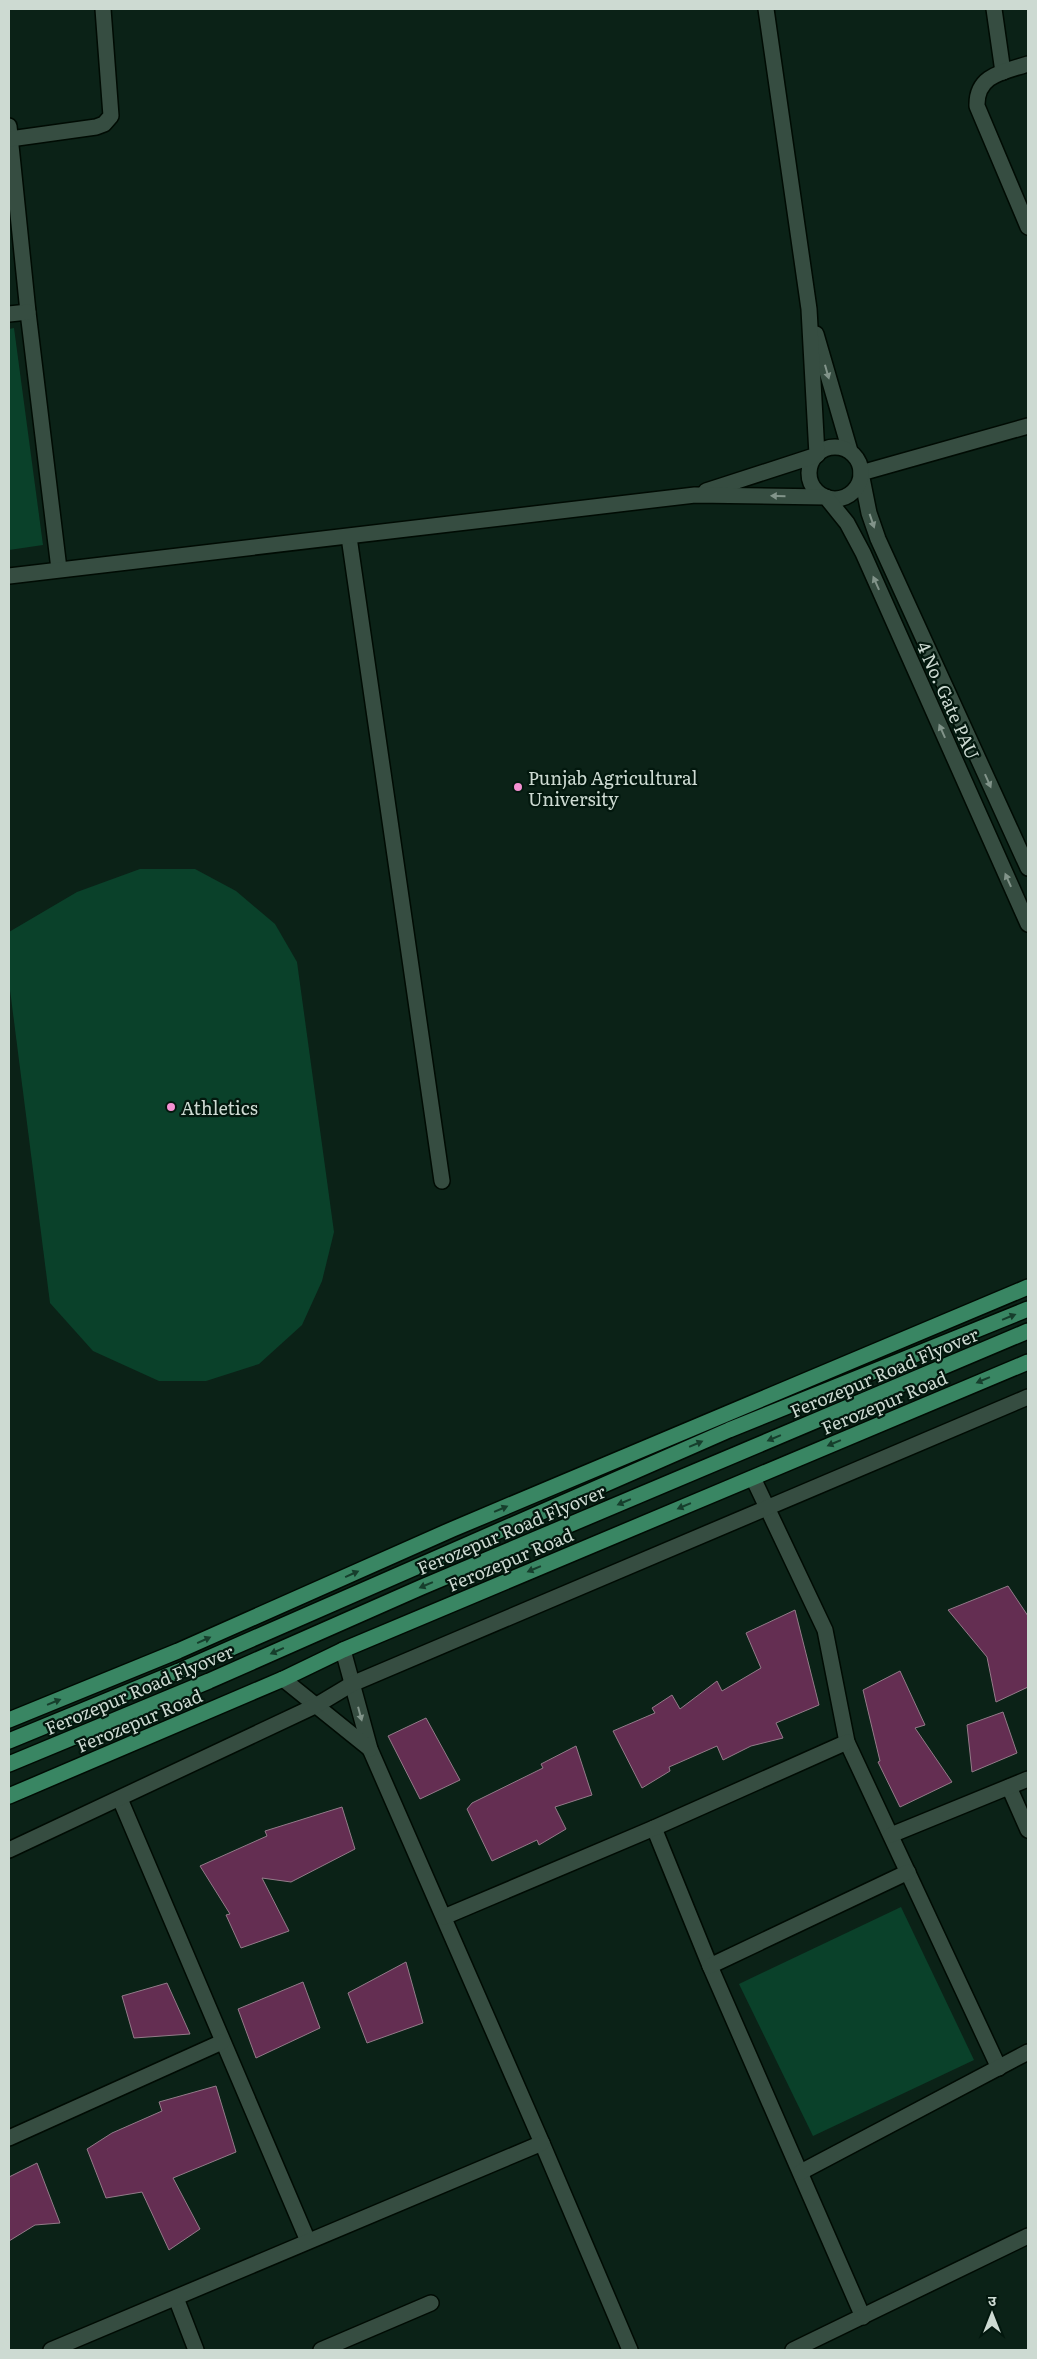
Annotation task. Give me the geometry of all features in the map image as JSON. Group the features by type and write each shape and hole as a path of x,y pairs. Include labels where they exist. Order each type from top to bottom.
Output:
{"main road":[{"path":"9,1720 178,1651 453,1529 1028,1287"},
{"name":"Ferozepur Road Flyover","path":"9,1741 179,1671 729,1430 1028,1309"},
{"name":"Ferozepur Road Flyover","path":"9,1764 1028,1331"},
{"name":"Ferozepur Road","path":"9,1796 283,1679 343,1650 1028,1362"}],"street":[{"path":"59,569 28,312 9,133 96,127 104,124 111,116 103,9"},
{"path":"766,9 809,308 817,455 812,462 810,479 814,487 826,497"},
{"path":"994,9 1003,72"},
{"path":"1028,64 989,78 980,85 977,94 977,106 1028,227"},
{"path":"9,576 695,495 843,498 856,488 862,473 856,457 850,451 809,308"},
{"path":"9,314 28,312"},
{"path":"862,473 1028,426"},
{"path":"695,495 817,455 833,447 850,451"},
{"name":"4 No. Gate PAU","path":"862,473 869,513 878,539 1028,868"},
{"name":"4 No. Gate PAU","path":"826,497 846,523 863,553 1028,924"},
{"path":"349,537 442,1181"},
{"path":"9,1850 317,1705 352,1684 767,1510 1028,1397"},
{"path":"752,1478 825,1630 842,1725 847,1742 999,2068"},
{"path":"343,1650 370,1750 542,2143 630,2350"},
{"path":"283,1679 370,1750"},
{"path":"444,1917 654,1828 847,1742"},
{"path":"890,1835 1028,1779"},
{"path":"1009,1787 1028,1830"},
{"path":"120,1799 308,2241"},
{"path":"654,1828 710,1966 863,2317"},
{"path":"710,1966 908,1872"},
{"path":"9,2138 222,2042"},
{"path":"801,2172 1028,2052"},
{"path":"51,2350 542,2143"},
{"path":"793,2350 1028,2236"},
{"path":"176,2298 196,2350"},
{"path":"321,2350 431,2303"}],"green space":[{"path":"14,328 43,545 9,550 9,329"},
{"name":"Athletics","path":"140,869 195,869 236,891 275,924 297,962 334,1232 322,1281 302,1325 259,1364 206,1381 159,1381 93,1351 50,1303 9,982 9,932 77,892"},
{"path":"901,1907 974,2060 813,2136 739,1984"}],"building":[{"path":"1008,1586 1028,1616 1028,1687 996,1702 987,1657 948,1610"},
{"path":"795,1610 819,1705 776,1723 783,1738 751,1746 723,1760 717,1746 669,1767 670,1771 642,1788 613,1731 655,1713 652,1708 672,1695 680,1709 717,1681 722,1691 761,1668 746,1633"},
{"path":"900,1671 925,1725 915,1728 952,1782 900,1807 878,1762 880,1761 863,1690"},
{"path":"1003,1712 1017,1753 972,1772 967,1725"},
{"path":"426,1718 460,1780 420,1799 388,1736"},
{"path":"576,1746 592,1795 555,1807 566,1829 539,1845 537,1840 492,1861 467,1809 472,1803 543,1768 541,1764"},
{"path":"342,1807 355,1849 291,1882 262,1878 289,1931 241,1948 226,1915 230,1914 200,1866 267,1836 265,1831"},
{"path":"406,1962 423,2023 367,2043 348,1993"},
{"path":"303,1982 320,2028 256,2058 238,2009"},
{"path":"167,1983 190,2034 134,2038 122,1996"},
{"path":"216,2086 236,2152 173,2178 200,2229 169,2250 142,2192 106,2198 87,2149 112,2133 162,2111 159,2102"},
{"path":"37,2163 60,2223 35,2225 9,2241 9,2177"}],"place":[{"name":"Punjab Agricultural University","path":"518,787"},
{"name":"Athletics","path":"171,1107"}]}
